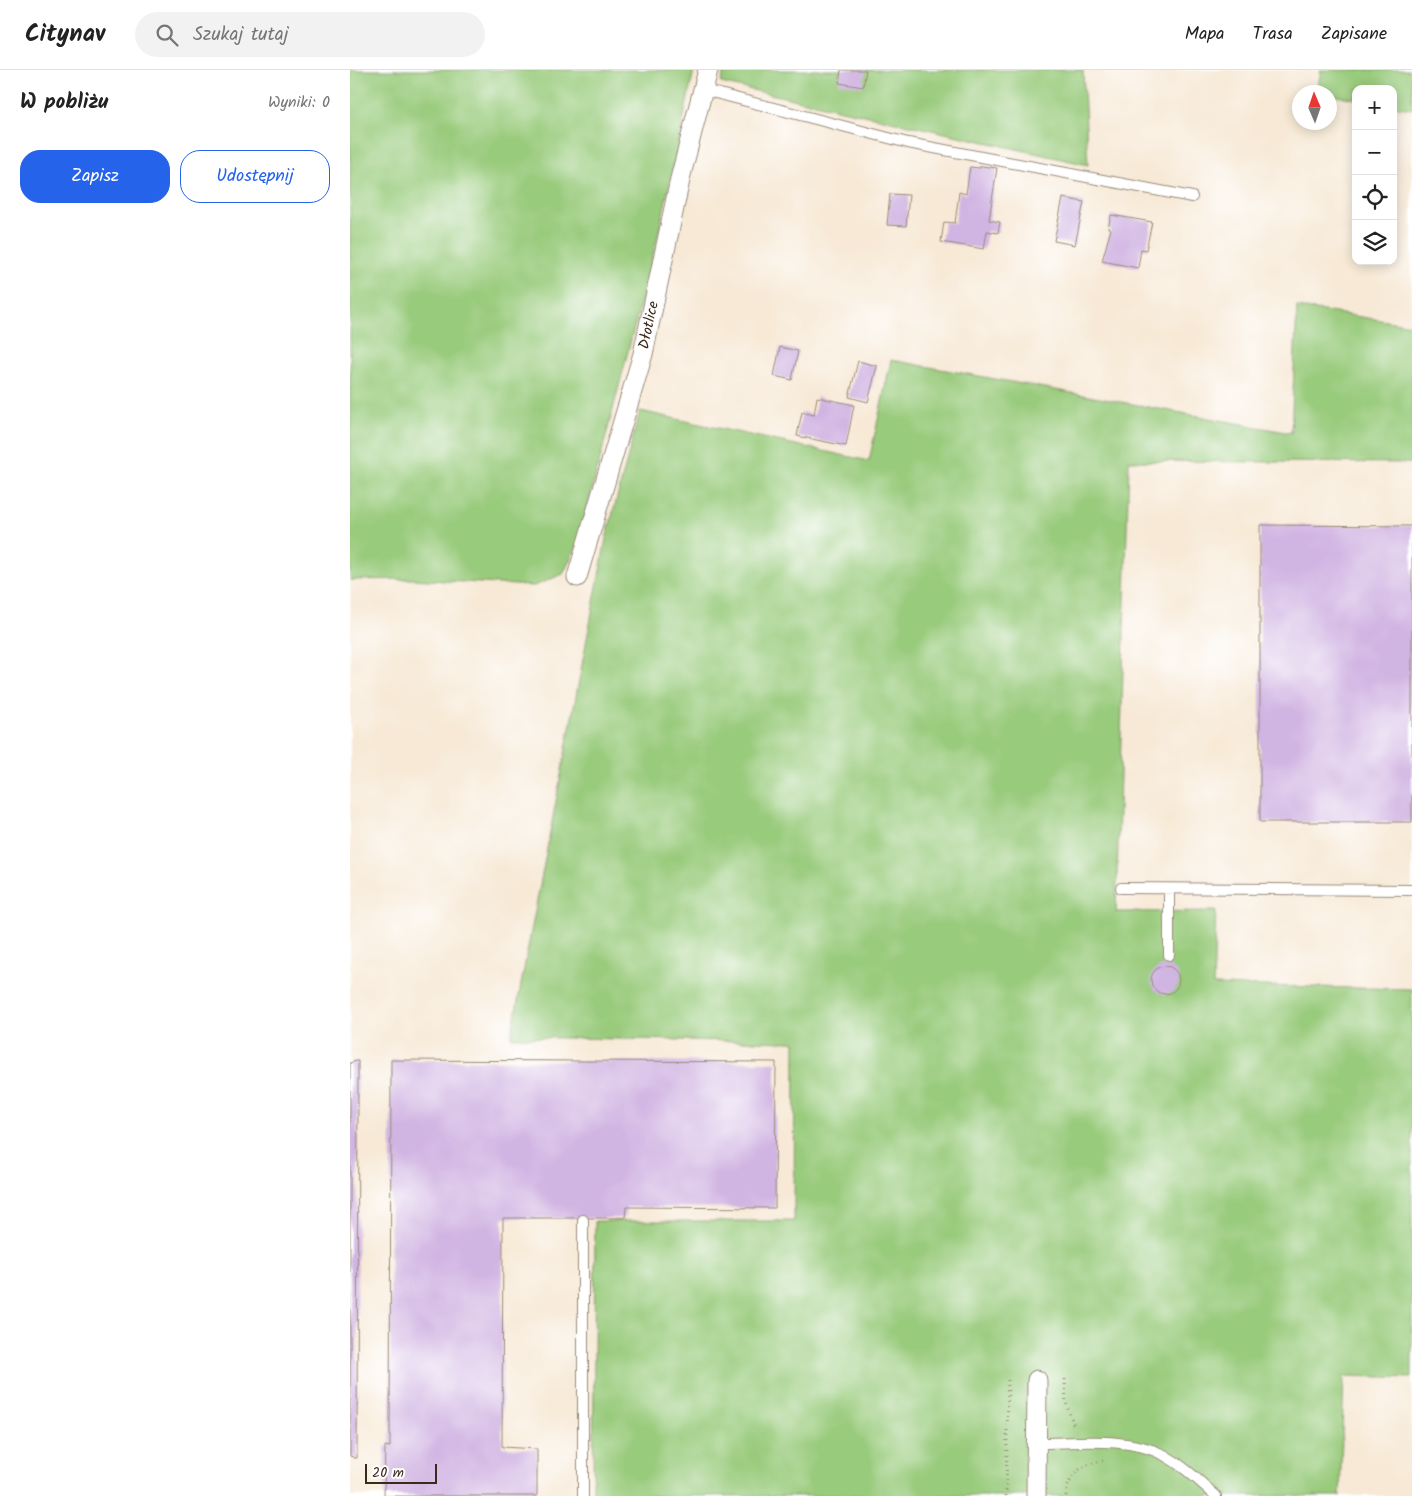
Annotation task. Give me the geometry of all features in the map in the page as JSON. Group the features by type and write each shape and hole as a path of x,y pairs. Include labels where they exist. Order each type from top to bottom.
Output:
{"street":[{"name":"Dłotlice","path":"577,576 643,354 681,176 708,70"},
{"path":"1036,1496 1037,1380"}],"lane":[{"path":"704,90 908,143 1192,197"},
{"path":"1121,888 1412,890"},
{"path":"1169,889 1169,955"},
{"path":"583,1496 584,1220"},
{"path":"1037,1444 1114,1444 1143,1447 1163,1455 1183,1467 1216,1496"}],"path":[{"path":"1065,1379 1066,1402 1075,1426"},
{"path":"1006,1496 1008,1380"},
{"path":"1066,1496 1069,1482 1075,1472 1091,1463 1108,1461"}],"green space":[{"path":"350,70 694,70 659,232 578,544 563,574 534,586 412,579 350,580"},
{"path":"724,70 1083,70 1088,165 721,83"},
{"path":"1321,70 1412,70 1412,109 1397,107 1397,85 1352,85 1352,98 1337,96 1337,85 1318,85"},
{"path":"1297,307 1412,325 1412,463 1129,461 1116,912 1216,911 1213,985 1412,989 1412,1378 1344,1376 1340,1496 593,1496 595,1221 794,1221 795,1042 511,1037 606,539 640,411 869,461 891,360 1291,433"}],"building":[{"path":"841,70 866,70 863,87 839,83"},
{"path":"981,166 997,168 989,220 1000,222 998,233 987,231 984,249 941,242 944,222 955,223 959,192 966,194 970,167 980,168"},
{"path":"890,194 909,195 906,226 887,225"},
{"path":"1063,198 1084,202 1075,245 1054,241"},
{"path":"1111,215 1152,222 1146,250 1141,249 1138,268 1102,261 1111,229 1108,228"},
{"path":"780,347 798,351 792,380 774,376"},
{"path":"858,361 877,366 868,402 849,397"},
{"path":"817,397 854,405 846,446 797,436 802,412 814,415"},
{"path":"1260,525 1412,526 1412,822 1260,822"},
{"path":"1165,966 1175,970 1179,980 1175,990 1165,994 1155,990 1151,980 1155,970"},
{"path":"391,1060 776,1062 775,1208 626,1207 625,1218 503,1218 502,1447 537,1449 537,1496 384,1496 385,1446 390,1447"},
{"path":"358,1061 357,1458 355,1458 350,1456 350,1063"}]}
